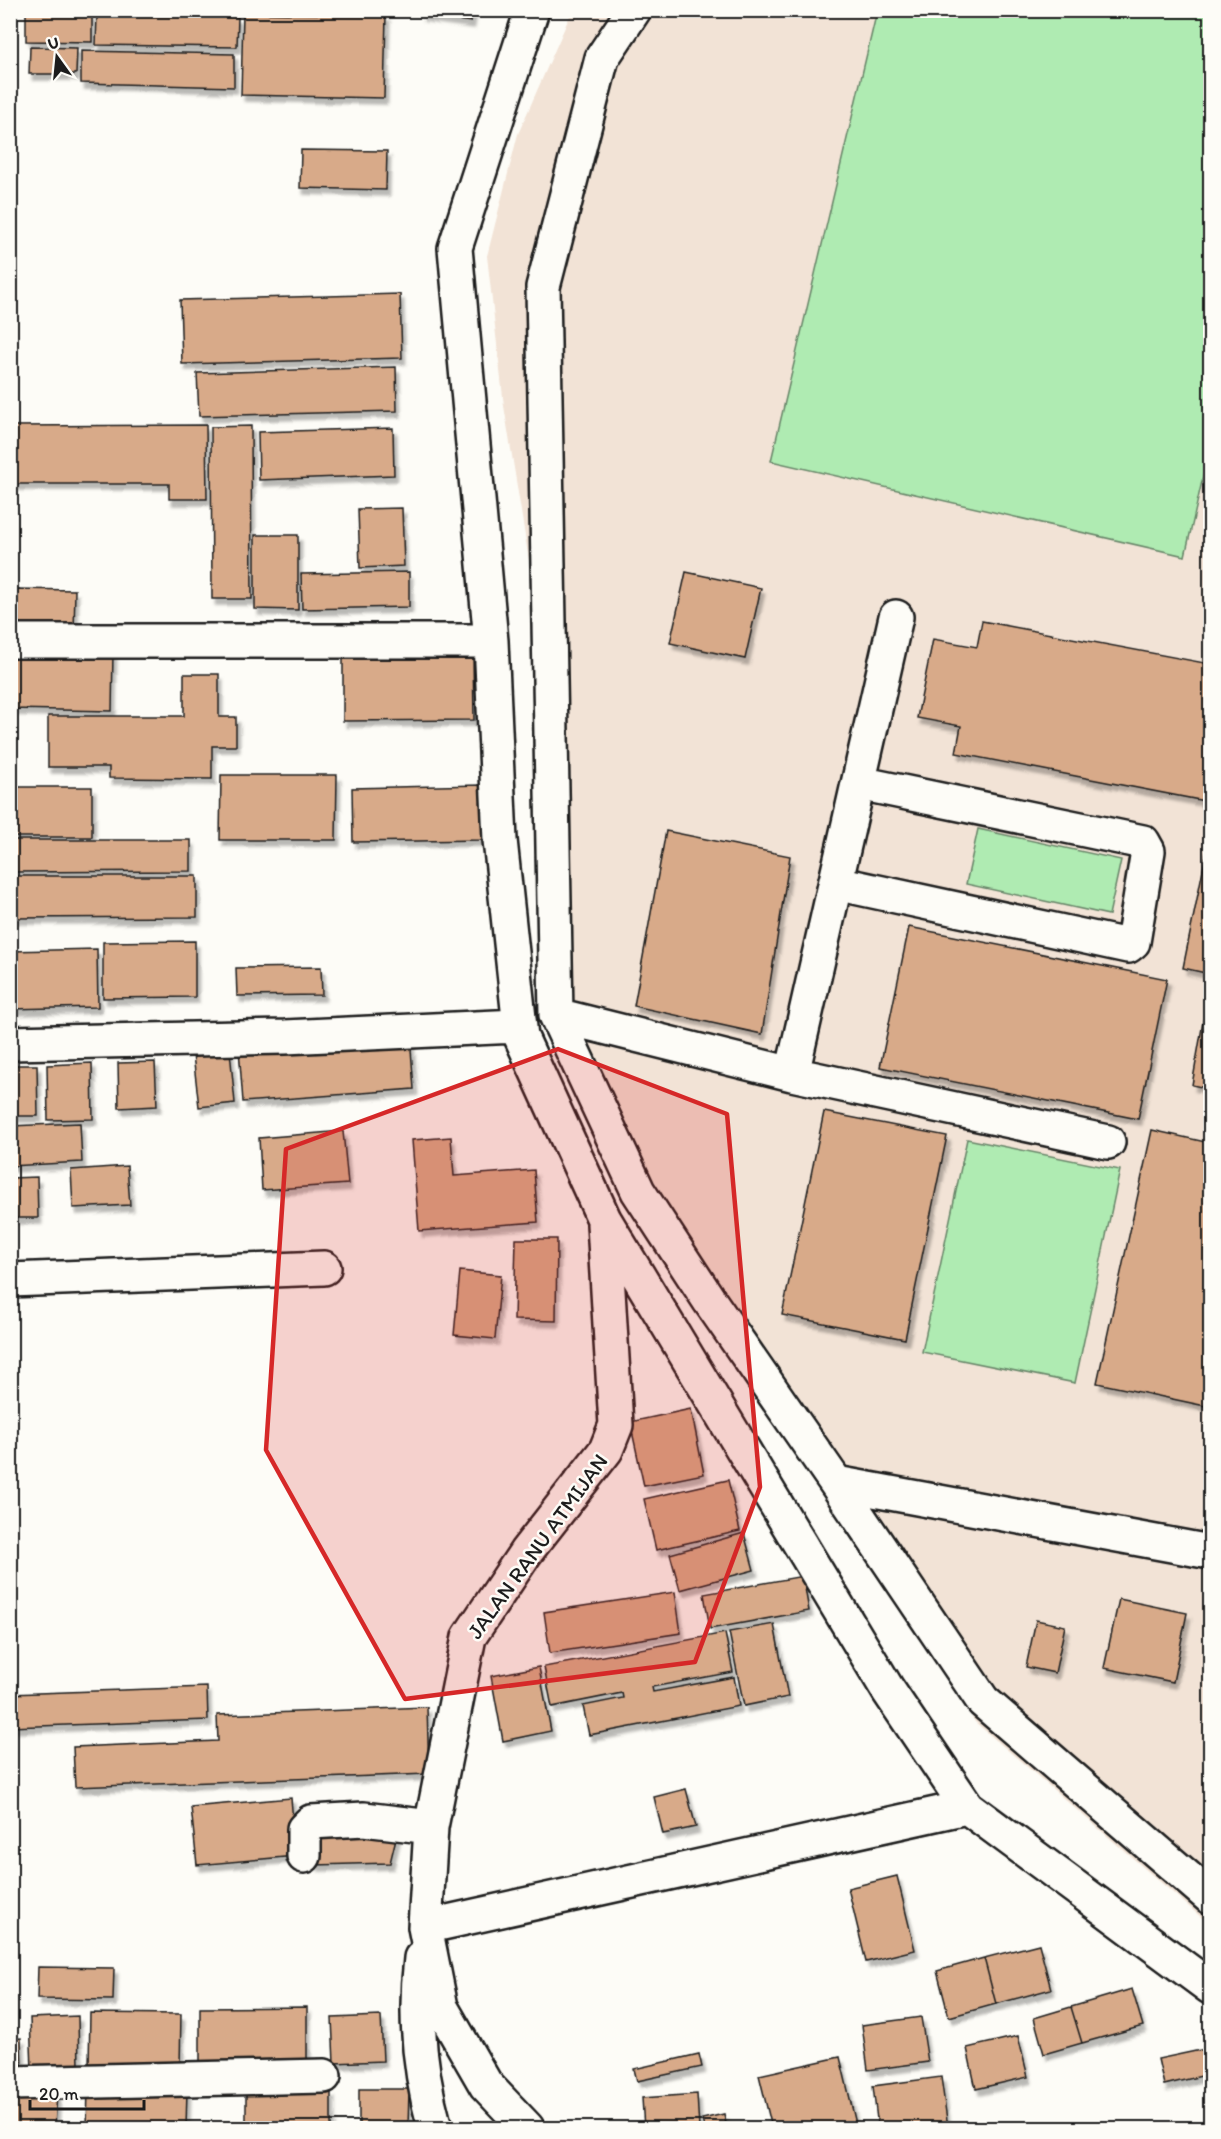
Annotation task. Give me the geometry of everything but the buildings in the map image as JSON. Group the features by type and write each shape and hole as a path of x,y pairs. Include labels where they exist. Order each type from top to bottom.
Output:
{"street":[{"path":"532,10 455,248 491,641 500,840 521,1036 604,1220 888,1690 967,1807 1210,1987"},
{"path":"634,10 602,58 543,287 556,1015 638,1191 709,1300 985,1703 1210,1897"},
{"path":"792,1074 896,617"},
{"path":"10,641 491,641"},
{"path":"836,883 1128,946 1133,942 1148,851 1143,842 859,783"},
{"path":"556,1015 792,1074 1108,1142"},
{"path":"10,1043 285,1036 519,1026"},
{"name":"JALAN RANU ATMIJAN","path":"526,2128 486,2085 441,2007 425,1927 431,1827 469,1636 526,1552 606,1450 616,1425 604,1220"},
{"path":"10,1280 324,1268"},
{"path":"836,1483 1210,1552"},
{"path":"435,2128 430,2113 417,2027 417,1989 425,1927 967,1807"},
{"path":"304,1856 304,1829 311,1822 364,1819 431,1827"},
{"path":"10,2083 324,2076"}],"highlighted area":[{"path":"558,1049 727,1114 760,1487 695,1662 405,1699 266,1450 286,1149"}],"shaded area":[{"path":"572,11 1210,11 1210,1925 975,1722 823,1483 564,1019 536,604 504,406 487,256 518,134"}],"green space":[{"path":"877,11 1210,11 1210,446 1185,556 771,461"},
{"path":"978,829 1121,860 1109,915 966,884"},
{"path":"967,1139 1120,1170 1075,1383 922,1352"}]}
